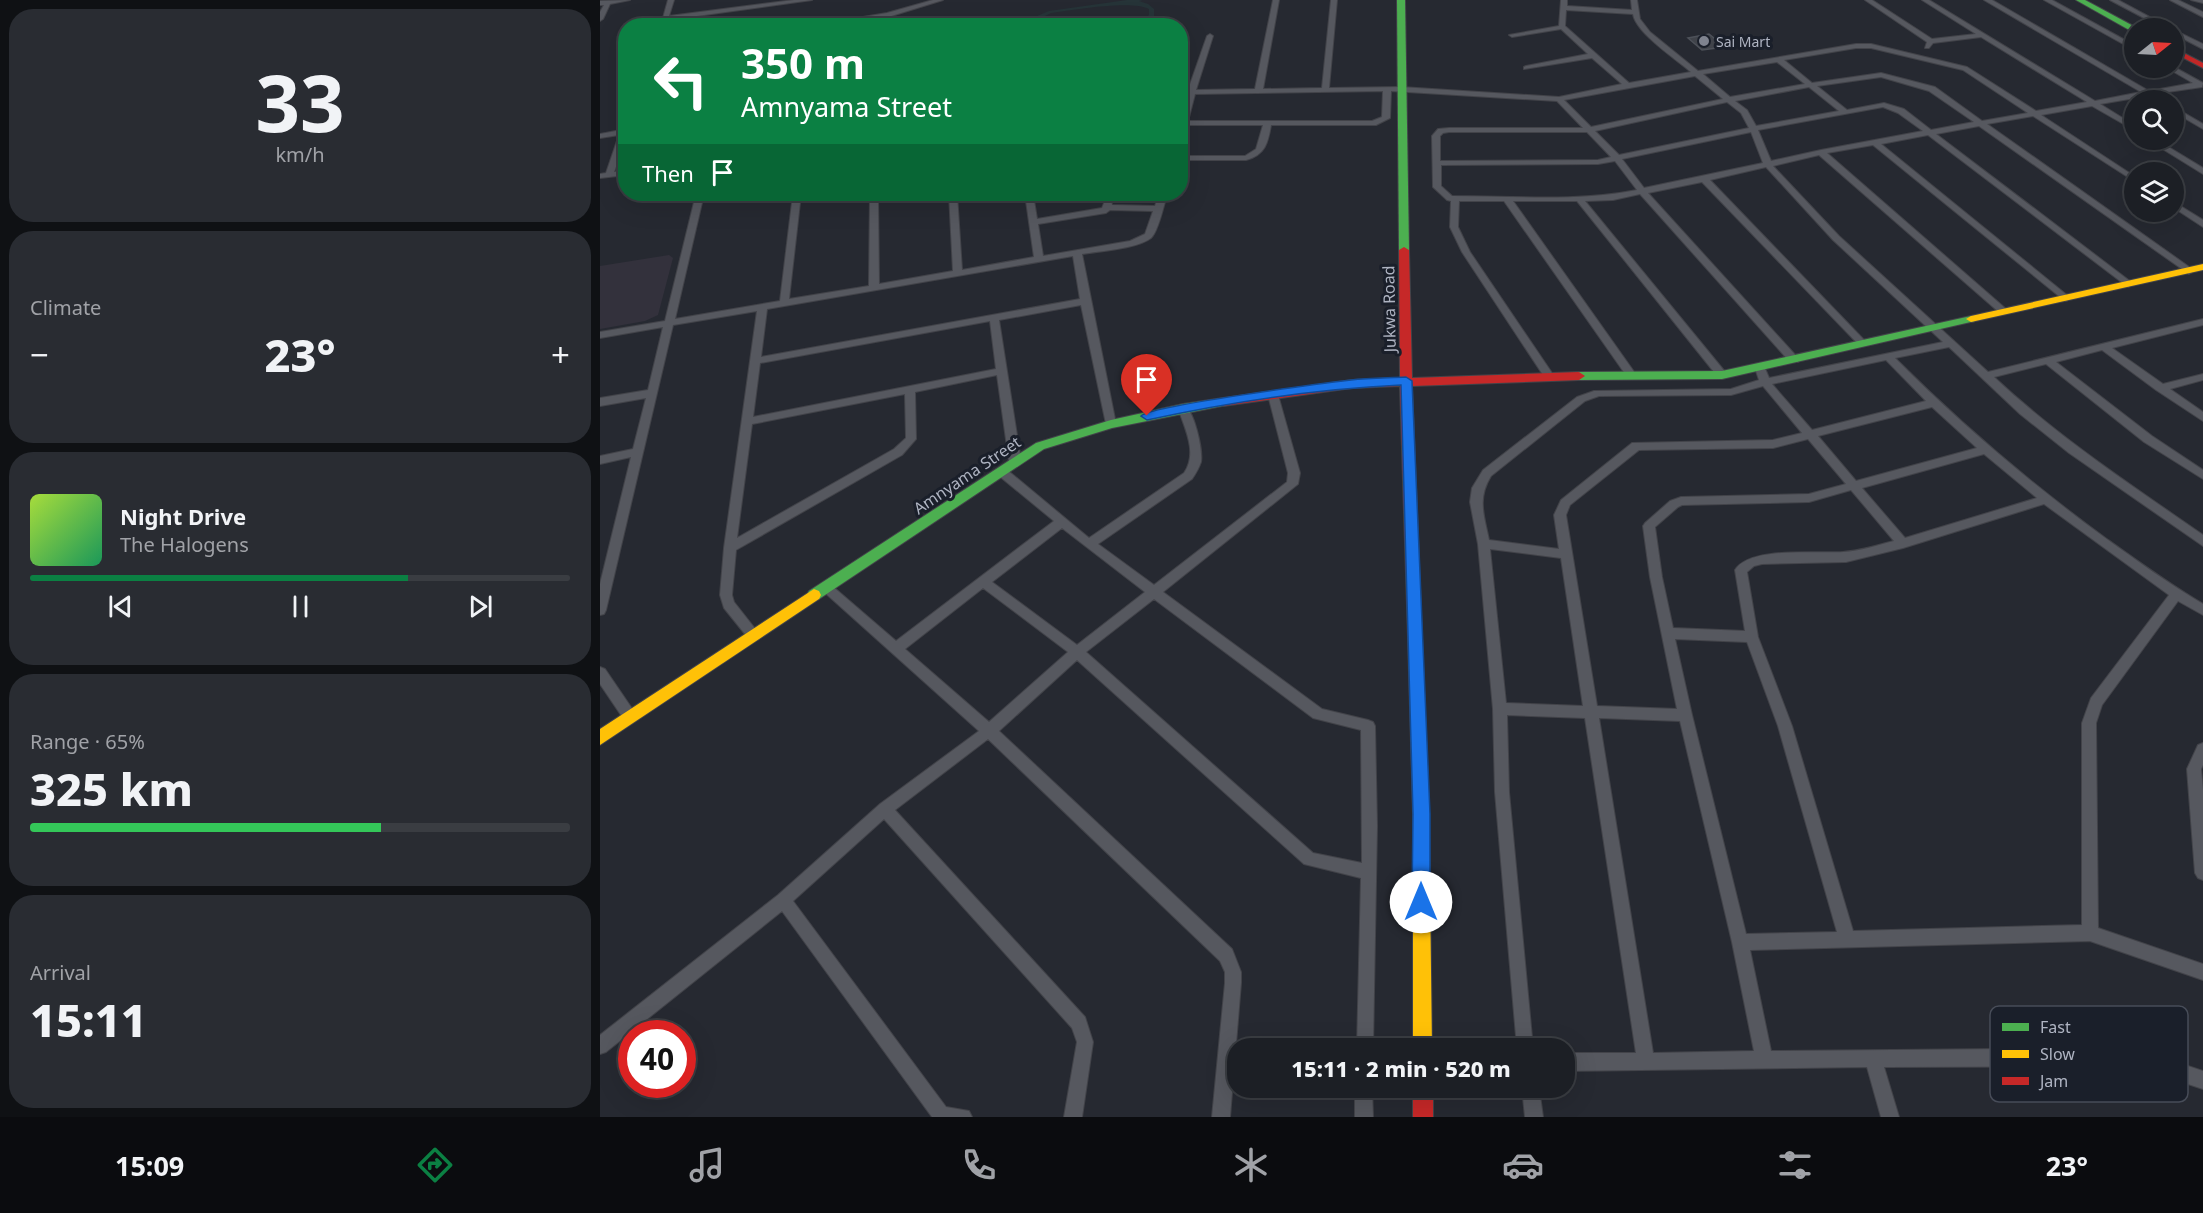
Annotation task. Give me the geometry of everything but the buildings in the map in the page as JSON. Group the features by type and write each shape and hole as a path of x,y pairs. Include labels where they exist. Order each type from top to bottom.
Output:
{"street":[{"path":"600,19 604,3 627,0"},
{"path":"665,18 671,0"},
{"path":"690,18 809,0"},
{"path":"867,18 888,15 940,0"},
{"path":"1259,89 1276,0"},
{"path":"1324,90 1334,0"},
{"name":"Jukwa Road","path":"1401,0 1406,381 1421,814 1423,1038"},
{"path":"1634,0 1634,12 1647,33 1698,72 1744,112 1754,129 1768,165 1836,238 2024,411 2073,450 2203,541"},
{"path":"1868,0 1931,41 1983,35"},
{"path":"1925,0 2124,123"},
{"path":"1987,0 2142,90"},
{"path":"2047,0 2124,42"},
{"path":"2080,0 2124,24"},
{"path":"2113,0 2148,18"},
{"path":"2173,0 2203,15"},
{"path":"2194,0 2203,2"},
{"path":"1562,27 1564,4 1634,12"},
{"path":"1512,35 1562,27 1627,85"},
{"path":"1188,109 1210,36"},
{"path":"2184,37 2203,47"},
{"path":"1920,56 1931,41"},
{"path":"1188,91 1401,89 1558,99 1698,72 1862,46 1920,56 1965,68 2124,172"},
{"path":"1526,68 1595,55"},
{"path":"2184,56 2203,66"},
{"path":"1778,59 1845,112"},
{"path":"2124,99 1980,123 1929,134 1821,152 1612,197 1455,199 1444,195 1437,187 1436,136 1441,131 1589,130 1731,99 1874,75 1929,87 1980,123 2189,271"},
{"path":"2184,76 2201,85"},
{"path":"2172,90 2201,85"},
{"path":"1188,123 1373,123 1386,118 1387,89"},
{"path":"1558,99 1618,159 1642,192 1794,360"},
{"path":"1437,163 1581,163 1618,159 1754,129 1884,105 1901,111 2128,284"},
{"path":"2184,115 2203,127"},
{"path":"1188,158 1256,156 1261,152 1268,124"},
{"path":"600,136 618,132"},
{"path":"1874,142 2066,297"},
{"path":"604,176 618,145"},
{"path":"2168,150 2203,171"},
{"path":"1821,152 2003,311"},
{"path":"1704,179 1863,344"},
{"path":"1455,199 1454,227 1466,252 1549,376"},
{"path":"1507,199 1632,376"},
{"path":"1579,199 1722,375"},
{"path":"600,610 698,201"},
{"path":"784,304 796,201"},
{"path":"874,201 874,288"},
{"path":"953,201 958,274"},
{"path":"1030,201 1040,259"},
{"path":"1107,201 1108,207"},
{"path":"600,335 958,274 1141,240 1151,231 1161,201"},
{"path":"1035,222 1106,210 1108,207 1158,210"},
{"path":"2184,212 2203,224"},
{"path":"1077,253 1084,301 1111,424"},
{"name":"Amnyama Street","path":"600,738 1002,472 1015,461 1040,446 1111,424 1182,408 1352,384 1549,376 1722,375 2203,267"},
{"path":"754,361 1084,301"},
{"path":"754,635 726,600 730,548 762,308"},
{"path":"994,317 1015,461"},
{"path":"1985,376 2203,322"},
{"path":"1524,1038 1502,792 1500,710 1484,544 1476,502 1478,488 1487,473 1581,399 1608,392 1731,392 1765,382 1949,344"},
{"path":"2103,346 2203,417"},
{"path":"1888,357 1984,450 2044,500 2176,595 2203,610"},
{"path":"2047,360 2148,439 2203,475"},
{"path":"1760,368 1765,382 1903,543"},
{"path":"746,422 1001,371"},
{"path":"2160,388 2203,377"},
{"path":"730,548 898,452 912,439 909,391"},
{"path":"600,402 652,393"},
{"path":"600,1046 783,900 885,809 989,731 1077,652 1294,480 1273,395"},
{"path":"1646,1062 1560,515 1563,505 1630,448 1641,444 1766,445 1933,403"},
{"path":"1089,544 1188,476 1196,467 1198,456 1182,408"},
{"path":"1764,1060 1740,942 1667,633 1648,529 1649,524 1670,507 1686,501 1809,498 1984,450"},
{"path":"600,460 637,452"},
{"path":"1002,472 1089,544 1318,714 1368,726 1370,826 1367,872 1365,1038"},
{"path":"1847,939 1785,726 1752,637 1741,570 1750,562 1762,559 1838,559 1903,543 2044,500"},
{"path":"896,648 1061,522"},
{"path":"1484,544 1566,554"},
{"path":"982,581 1077,652 1309,859 1367,872"},
{"path":"827,588 989,731 1226,955 1233,972 1233,982 1221,1117"},
{"path":"2090,933 2089,723 2096,702 2176,595"},
{"path":"1667,633 1752,637"},
{"path":"600,673 630,717"},
{"path":"1500,710 1685,715"},
{"path":"2203,749 2194,769 2203,873"},
{"path":"885,809 1079,1023 1086,1042 1073,1117"},
{"path":"783,900 943,1116 963,1117"},
{"path":"1740,942 2090,933 2203,972"},
{"path":"1575,1062 1990,1057"},
{"path":"1873,1058 1890,1117"},
{"path":"2188,1075 2203,1080"},
{"path":"1364,1098 1364,1117"},
{"path":"1423,1098 1423,1117"},
{"path":"1532,1098 1534,1117"}],"shaded area":[{"path":"1127,0 1143,0 1139,1 1154,9 1154,16 1146,18 1149,15 1149,9 1129,5 1051,13 1036,18 1049,11"},
{"path":"669,255 673,258 658,315 645,321 600,329 600,266"}],"traffic: fast":[{"path":"1401,0 1404,250"},
{"path":"2080,0 2124,24"},
{"path":"1579,376 1722,375 1971,319"},
{"path":"814,595 1040,446 1111,424 1183,408 1223,402"}],"traffic: slow":[{"path":"1971,319 2203,267"},
{"path":"600,738 814,595"},
{"path":"1415,638 1421,814 1423,1038"}],"traffic: jam":[{"path":"2184,56 2203,66"},
{"path":"1404,250 1415,638"},
{"path":"1223,402 1352,384 1579,376"},
{"path":"1423,1098 1423,1117"}],"place":[{"name":"Sai Mart","path":"1704,41"}],"route":[{"path":"1147,416 1182,408 1352,384 1406,381 1421,814 1421,902"}]}
